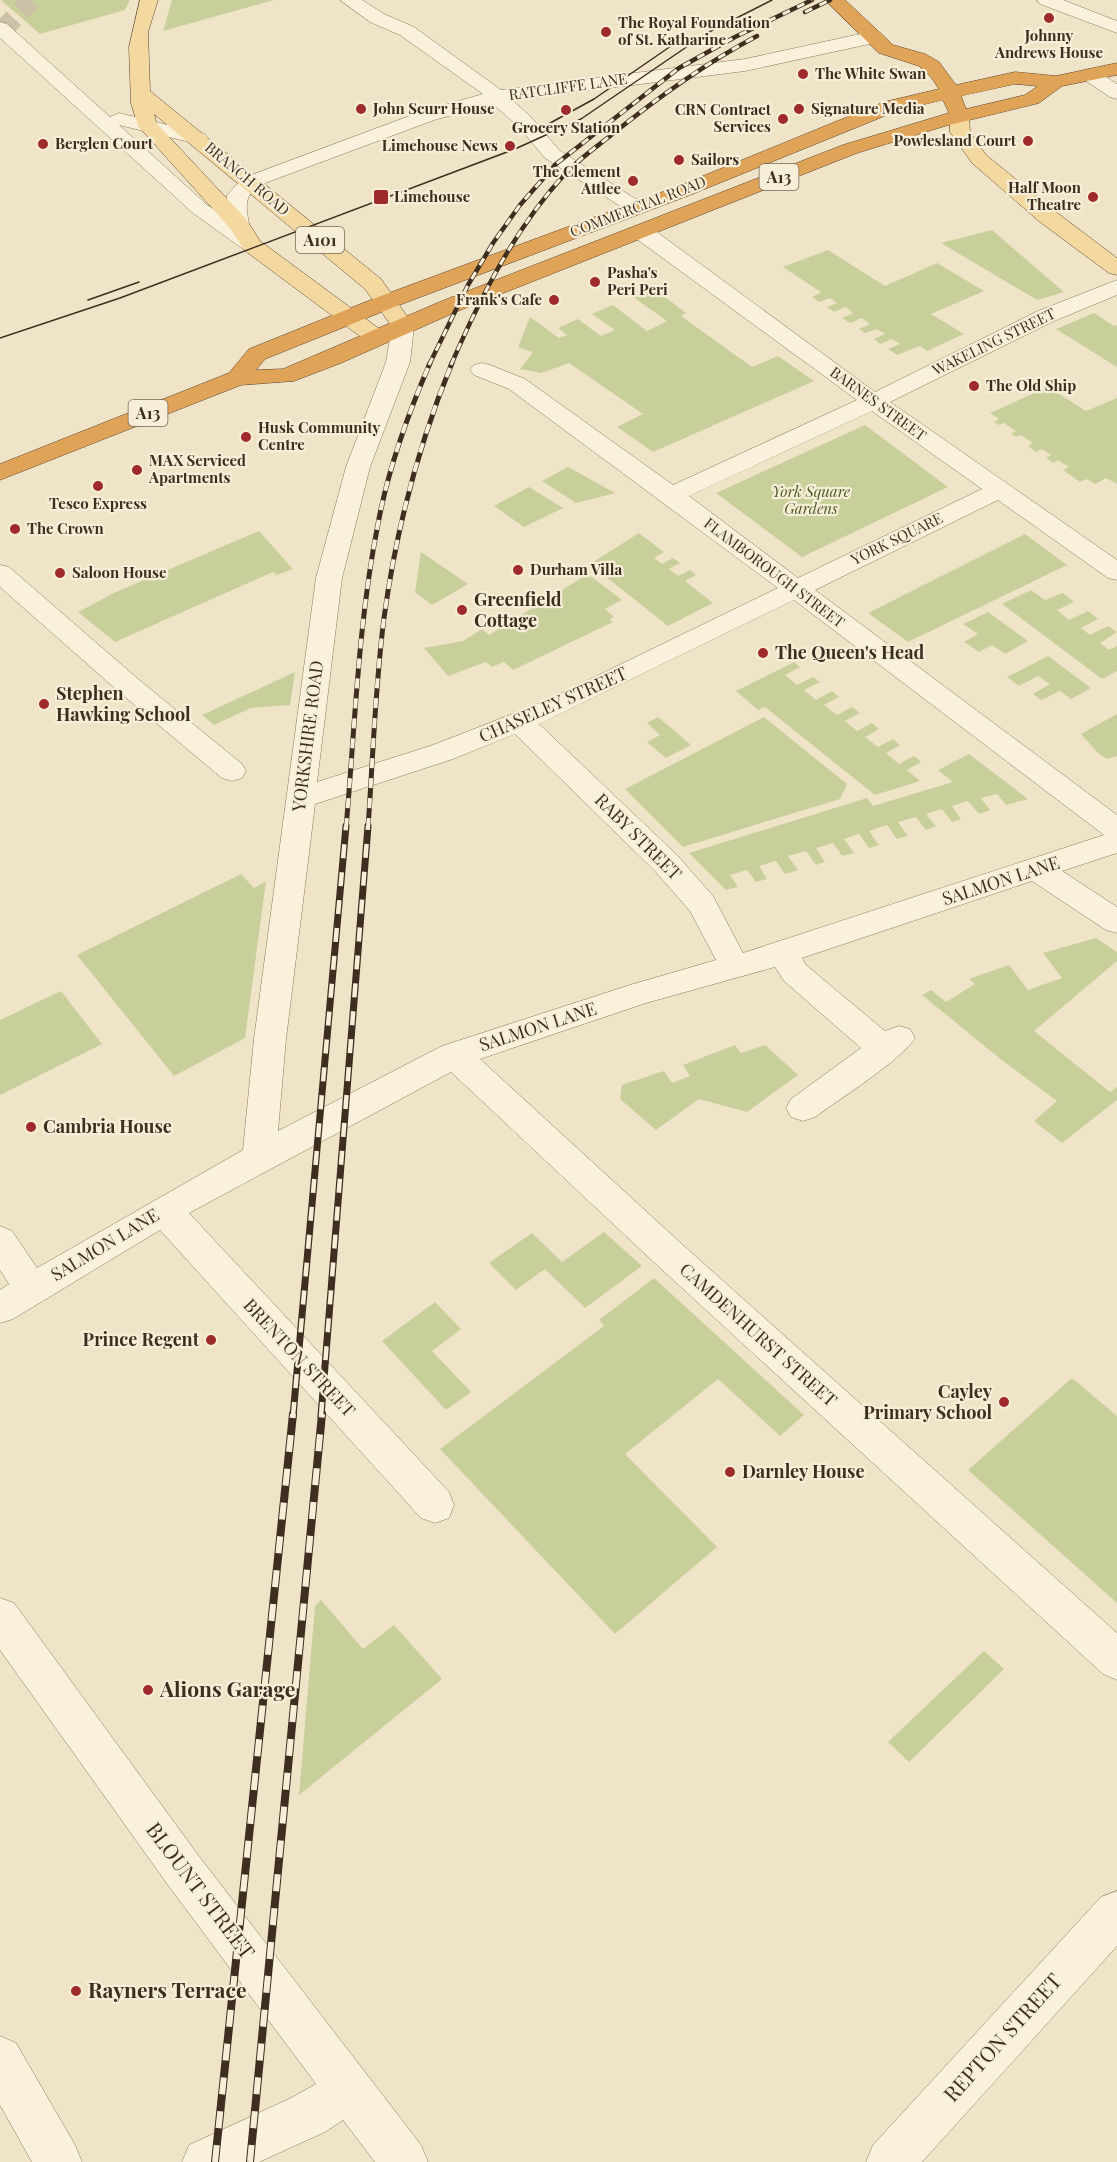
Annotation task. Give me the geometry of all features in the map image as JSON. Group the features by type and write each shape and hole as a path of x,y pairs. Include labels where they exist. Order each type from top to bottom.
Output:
{"highway":[{"path":"834,0 880,43 895,53 920,58 930,64 951,92 949,118 920,99 896,75 880,43"},
{"name":"COMMERCIAL ROAD","path":"237,378 257,354 386,302 639,207 842,125 920,99 1015,78 1056,82 1117,69"},
{"name":"COMMERCIAL ROAD","path":"0,473 237,378 286,376 403,326 850,149 949,118 1032,99 1056,82"}],"main road":[{"name":"A101","path":"148,0 140,33 138,68 141,103 148,126"},
{"name":"A101","path":"141,93 198,138"},
{"path":"949,118 979,159 1048,217 1117,268"},
{"name":"BRANCH ROAD","path":"148,126 238,224 252,245 348,317"},
{"name":"BRANCH ROAD","path":"198,138 374,284 386,302"},
{"name":"A101","path":"386,302 403,326"},
{"name":"A101","path":"348,317 377,338"}],"street":[{"path":"349,0 377,18 407,31 498,96 552,154 627,202 639,207"},
{"path":"1046,0 1117,27"},
{"name":"BRANCH ROAD","path":"0,28 200,208 252,245"},
{"name":"RATCLIFFE LANE","path":"250,182 427,116 498,96 746,65 880,43"},
{"path":"1090,75 1117,93"},
{"name":"BRANCH ROAD","path":"94,112 198,138"},
{"path":"238,224 234,201 236,194 250,182"},
{"name":"BARNES STREET","path":"642,232 874,402 1117,572"},
{"name":"WAKELING STREET","path":"874,402 1046,316 1117,287"},
{"name":"YORKSHIRE ROAD","path":"259,1157 270,1039 329,578 358,467 398,362 403,326"},
{"name":"FLAMBOROUGH STREET","path":"482,370 517,384 670,495 1117,830"},
{"path":"670,495 874,402"},
{"name":"YORK SQUARE","path":"796,589 999,490"},
{"path":"0,573 134,690 232,771"},
{"name":"CHASELEY STREET","path":"300,798 443,752 520,722 686,645 796,589"},
{"name":"RABY STREET","path":"520,722 665,862 695,895 708,913 735,968"},
{"name":"SALMON LANE","path":"0,1308 164,1210 259,1157 454,1055 640,993 735,968 1117,842"},
{"path":"1036,869 1117,922"},
{"path":"783,952 795,973 891,1043 803,1108"},
{"name":"CAMDENHURST STREET","path":"454,1055 915,1479 1117,1660"},
{"name":"BRENTON STREET","path":"164,1210 435,1505"},
{"path":"0,1241 31,1288"},
{"name":"BLOUNT STREET","path":"0,1617 183,1870 404,2162"},
{"name":"REPTON STREET","path":"890,2162 1117,1913"},
{"path":"0,2060 58,2162"},
{"path":"206,2162 308,2115 349,2090"}],"green space":[{"path":"1,0 130,0 125,10 40,34"},
{"path":"172,0 274,0 163,31"},
{"path":"992,230 1064,292 1037,300 941,243"},
{"path":"828,250 885,286 937,263 984,291 931,314 964,334 927,351 920,346 897,355 888,349 900,344 892,339 880,344 874,339 885,334 877,329 865,333 859,329 870,324 862,318 850,323 842,318 853,313 846,307 834,312 827,307 837,303 830,298 819,302 812,297 821,292 783,267"},
{"path":"653,288 686,313 681,316 752,367 778,356 814,381 653,452 617,427 643,414 569,363 541,373 520,369 533,352 518,347 530,317 559,338 567,335 558,328 578,319 601,336 615,330 592,314 613,305 647,331 667,321 633,297"},
{"path":"1094,313 1114,326 1117,325 1117,367 1056,329"},
{"path":"1048,387 1086,411 1117,398 1117,484 1106,478 1095,484 1087,479 1080,482 1063,470 1069,467 1058,460 1053,463 1046,458 1051,455 1042,449 1036,452 1028,446 1033,443 1021,435 1016,437 1011,434 1016,431 1004,423 999,425 994,422 999,419 990,413"},
{"name":"York Square Gardens","path":"865,425 948,487 802,557 716,493"},
{"path":"568,467 615,493 576,503 542,481"},
{"path":"529,487 563,508 524,527 494,506"},
{"path":"259,531 293,569 277,575 273,572 115,642 78,612 116,592"},
{"path":"639,533 664,552 654,558 662,564 673,558 680,563 669,569 678,576 690,570 696,575 685,581 713,603 668,626 590,564"},
{"path":"1025,534 1067,565 908,642 868,613"},
{"path":"421,552 468,584 432,605 415,592"},
{"path":"588,574 622,600 605,609 614,617 610,619 613,622 513,670 504,662 492,667 486,662 448,676 424,648 463,641 482,629 489,635"},
{"path":"1031,590 1045,600 1063,593 1074,602 1057,610 1069,620 1088,611 1098,619 1081,628 1090,635 1108,626 1117,632 1100,643 1109,650 1117,646 1117,671 1102,679 1002,604"},
{"path":"988,612 1028,641 1005,654 992,645 979,652 964,642 978,634 963,624"},
{"path":"1048,656 1091,688 1071,699 1060,691 1041,700 1033,694 1050,684 1038,676 1019,686 1007,677"},
{"path":"794,662 800,667 785,675 797,685 813,677 820,682 804,690 816,700 832,691 839,697 824,705 837,715 852,707 860,713 845,721 857,731 872,723 879,729 865,737 878,747 893,739 900,745 886,753 899,764 914,756 921,762 907,770 920,781 875,795 765,707 758,710 736,691"},
{"path":"295,672 290,705 251,708 214,725 202,715"},
{"path":"1117,714 1117,756 1107,759 1098,753 1081,734"},
{"path":"658,717 691,745 666,758 647,742 660,735 647,723"},
{"path":"764,717 847,784 840,799 683,847 625,789"},
{"path":"969,754 1028,799 1006,805 997,794 981,798 990,810 979,814 968,801 952,806 961,819 952,822 942,809 926,814 936,826 926,830 916,817 898,822 908,836 897,839 887,825 869,831 879,845 869,848 859,834 844,839 854,853 842,856 833,843 816,848 825,862 816,865 806,851 788,856 798,870 785,874 776,861 759,866 767,879 756,882 747,870 730,875 738,887 726,890 689,853 867,798 873,806 953,782 938,770"},
{"path":"241,874 254,888 266,881 245,1038 174,1076 77,955"},
{"path":"1096,938 1117,952 1117,961 1034,1031 1110,1092 1117,1087 1117,1100 1062,1143 1034,1121 1057,1101 1003,1061 922,995 931,990 946,1002 975,984 969,979 1009,965 1028,990 1062,978 1043,953"},
{"path":"61,991 102,1044 0,1095 0,1020"},
{"path":"735,1045 741,1053 765,1045 798,1075 747,1112 699,1099 656,1130 620,1099 622,1085 664,1071 672,1083 690,1076 683,1065"},
{"path":"604,1232 642,1266 585,1308 545,1269 516,1290 489,1263 532,1233 562,1262"},
{"path":"654,1278 804,1415 780,1436 718,1379 625,1454 717,1547 615,1634 440,1449 604,1326 599,1320"},
{"path":"435,1302 461,1329 432,1351 471,1392 446,1410 382,1341"},
{"path":"1072,1378 1117,1416 1117,1603 968,1470"},
{"path":"321,1600 363,1649 394,1625 442,1679 299,1795 315,1606"},
{"path":"984,1651 1004,1669 909,1762 888,1742"}],"tunnel":[{"path":"0,33 31,0"}],"tram line":[{"path":"0,338 120,298 515,149 581,119 707,33 772,0"},
{"path":"532,133 594,99 671,46"},
{"path":"88,300 139,282"}],"railway":[{"path":"429,365 468,285 493,243 520,205 556,164 679,68 735,37 812,0"},
{"path":"805,12 830,0"},
{"path":"451,365 500,265 530,217 565,174 663,95 718,58 757,36"},
{"path":"346,828 361,637 371,561 382,503 393,462 430,363"},
{"path":"368,828 378,670 389,585 402,521 419,457 452,363"},
{"path":"293,1416 346,826"},
{"path":"321,1416 368,826"},
{"path":"215,2162 293,1414"},
{"path":"250,2162 322,1414"}],"place":[{"name":"Johnny Andrews House","path":"1049,18"},
{"name":"The Royal Foundation of St. Katharine","path":"606,32"},
{"name":"The White Swan","path":"803,74"},
{"name":"John Scurr House","path":"361,109"},
{"name":"Signature Media","path":"799,109"},
{"name":"Grocery Station","path":"566,110"},
{"name":"CRN Contract Services","path":"783,119"},
{"name":"Powlesland Court","path":"1028,141"},
{"name":"Berglen Court","path":"43,144"},
{"name":"Limehouse News","path":"510,146"},
{"name":"Sailors","path":"679,160"},
{"name":"The Clement Attlee","path":"633,181"},
{"name":"Limehouse","path":"381,197"},
{"name":"Half Moon Theatre","path":"1093,197"},
{"name":"Pasha's Peri Peri","path":"595,282"},
{"name":"Frank's Cafe","path":"554,300"},
{"name":"The Old Ship","path":"974,386"},
{"name":"Husk Community Centre","path":"246,437"},
{"name":"MAX Serviced Apartments","path":"137,470"},
{"name":"Tesco Express","path":"98,486"},
{"name":"The Crown","path":"15,529"},
{"name":"Durham Villa","path":"518,570"},
{"name":"Saloon House","path":"60,573"},
{"name":"Greenfield Cottage","path":"462,610"},
{"name":"The Queen's Head","path":"763,653"},
{"name":"Stephen Hawking School","path":"44,704"},
{"name":"Cambria House","path":"31,1127"},
{"name":"Prince Regent","path":"211,1340"},
{"name":"Cayley Primary School","path":"1004,1402"},
{"name":"Darnley House","path":"730,1472"},
{"name":"Alions Garage","path":"148,1690"},
{"name":"Rayners Terrace","path":"76,1991"}]}
